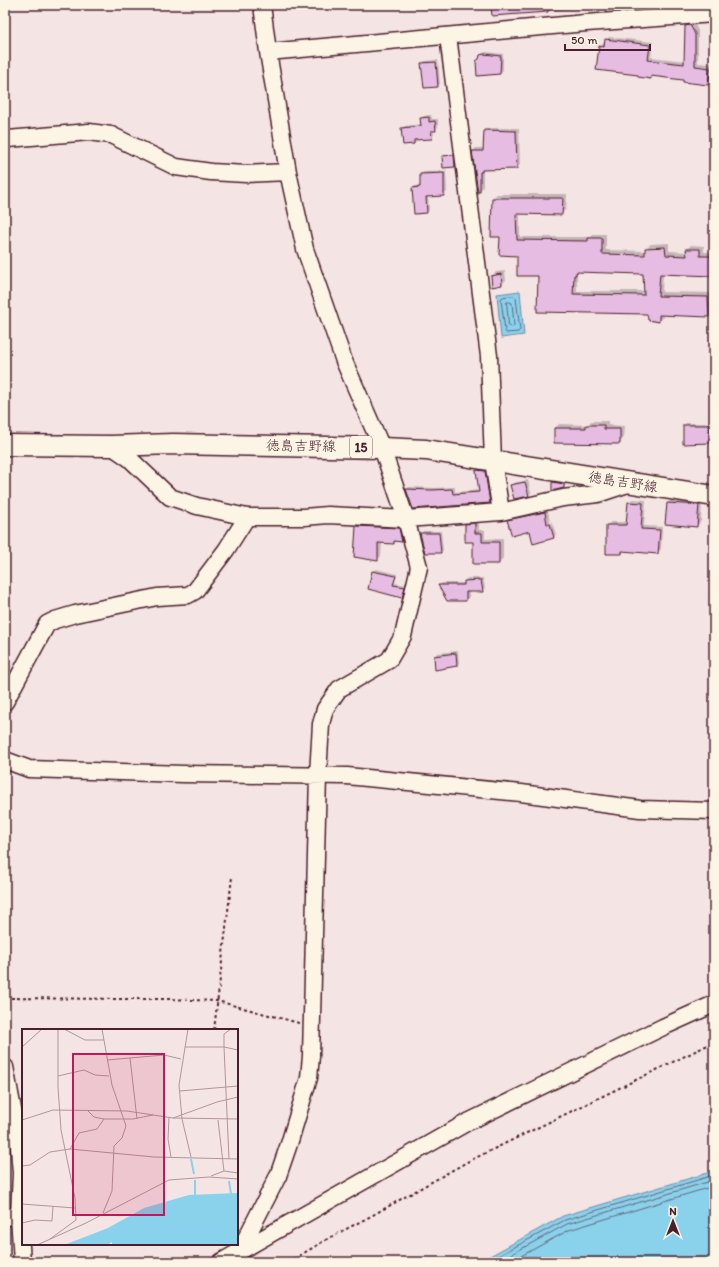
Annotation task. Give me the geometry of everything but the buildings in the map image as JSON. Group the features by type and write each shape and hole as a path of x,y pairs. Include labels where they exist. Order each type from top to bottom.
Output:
{"main road":[{"name":"徳島吉野線","path":"5,445 111,446 173,444 426,450 628,484 714,496"}],"street":[{"path":"240,1250 278,1176 309,1078 312,1026 318,775 321,724 325,709 339,689 389,660 403,636 420,568 406,519 382,448 344,361 305,250 288,172 268,52 262,5"},
{"path":"268,52 586,23 714,14"},
{"path":"448,36 489,356 493,461 502,512"},
{"path":"5,141 8,139 89,132 111,135 176,167 211,172 246,174 288,172"},
{"path":"111,446 130,459 170,496 197,506 247,517 304,517 328,515 406,519 502,512 563,498 598,494 628,484"},
{"path":"5,702 47,624 75,614 157,597 188,595 195,591 226,550 247,517"},
{"path":"5,760 29,769 183,774 347,776 435,784 640,809 714,811"},
{"path":"222,1262 240,1250 466,1123 663,1027 714,1004"},
{"path":"5,1067 18,1136 21,1173 12,1216 22,1262"}],"path":[{"path":"214,1029 232,877"},
{"path":"5,998 124,1000 167,998 217,1001 312,1026"},
{"path":"289,1262 329,1238 467,1162 714,1042"}],"water":[{"path":"520,291 524,335 501,338 497,294"},
{"path":"714,1171 714,1262 479,1262 563,1216"}]}
